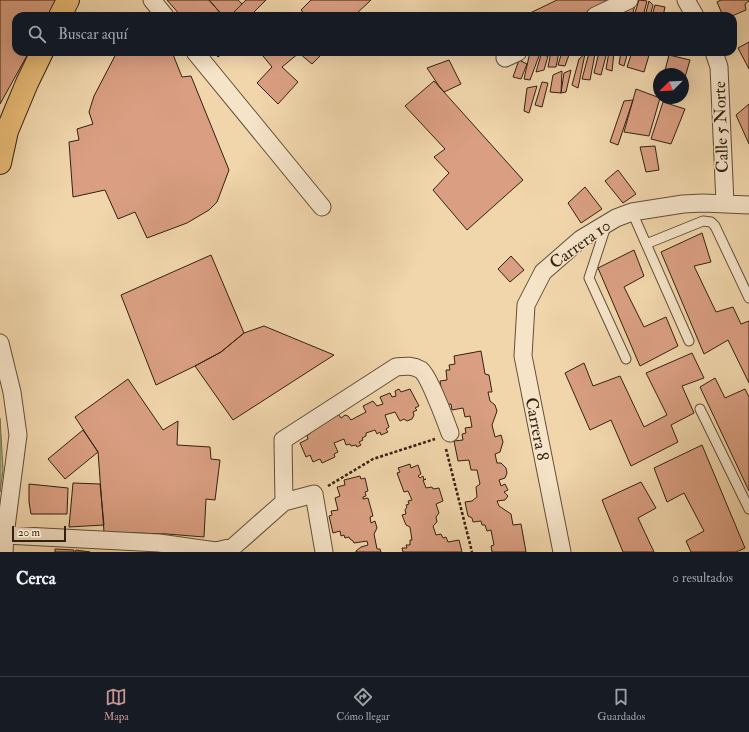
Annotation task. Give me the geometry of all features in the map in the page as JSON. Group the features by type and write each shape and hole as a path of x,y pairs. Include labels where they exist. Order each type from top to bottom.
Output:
{"main road":[{"path":"62,12 68,0"},
{"path":"0,163 7,131 26,83 40,56"}],"street":[{"path":"152,0 162,12"},
{"path":"604,12 629,0"},
{"path":"686,0 693,12"},
{"path":"197,56 322,207"},
{"name":"Calle 5 Norte","path":"715,56 719,67 724,204"},
{"name":"Carrera 10","path":"526,306 542,272 581,239 616,218 632,212 683,204 749,205"},
{"name":"Carrera 8","path":"526,306 523,356 562,552"},
{"path":"0,343 12,392 18,435 4,552"},
{"path":"284,502 283,440 396,367 409,365 422,371 432,388 450,433"},
{"path":"5,535 216,551 233,548 284,502 314,494 324,552"}],"lane":[{"path":"632,212 689,341"},
{"path":"646,244 703,221 711,222 715,226 749,298"},
{"path":"607,223 589,278 626,359"},
{"path":"700,409 749,509"}],"path":[{"path":"314,494 373,459 450,433"},
{"path":"450,433 445,450 472,552"}],"green space":[{"path":"0,418 3,470 0,492"}],"building":[{"path":"0,0 57,0 50,12 12,12 12,56 27,56 0,104"},
{"path":"167,0 209,0 220,12 178,12"},
{"path":"209,0 238,0 242,4 234,12 220,12"},
{"path":"246,0 266,0 254,12 234,12"},
{"path":"311,0 371,0 358,12 303,12 301,10"},
{"path":"557,0 617,0 592,12 532,12"},
{"path":"639,0 647,1 644,12 635,12"},
{"path":"721,0 749,0 745,4 746,10 737,14 737,12 721,12 717,2"},
{"path":"649,1 653,5 651,12 646,12"},
{"path":"627,4 635,5 633,12 625,12"},
{"path":"655,5 665,7 664,12 653,12"},
{"path":"749,42 749,69 738,48"},
{"path":"115,56 174,56 182,77 191,76 229,170 217,202 209,210 187,223 147,238 135,212 118,219 105,190 73,197 69,142 79,140 77,129 93,124 89,112 94,96"},
{"path":"263,56 295,56 282,67 298,82 278,104 257,83 272,67"},
{"path":"303,56 320,56 312,64"},
{"path":"529,56 539,56 530,80 524,79"},
{"path":"541,56 548,56 544,70 536,72"},
{"path":"550,56 558,56 556,67 548,67"},
{"path":"561,56 569,56 565,66 558,65"},
{"path":"585,56 578,88 572,85 579,59"},
{"path":"588,56 595,56 590,80 582,79"},
{"path":"598,56 606,56 601,75 594,73"},
{"path":"608,56 614,56 612,71 606,69"},
{"path":"620,56 627,56 624,66 619,64"},
{"path":"631,56 649,56 644,72 627,67"},
{"path":"669,56 690,60 688,68 666,68"},
{"path":"449,60 461,84 444,92 427,68"},
{"path":"519,60 527,64 521,79 513,77"},
{"path":"571,70 566,92 561,93 564,73"},
{"path":"562,71 561,93 550,92 553,75"},
{"path":"434,81 523,180 467,230 433,190 449,173 434,157 445,149 405,106"},
{"path":"542,82 548,83 542,107 535,105"},
{"path":"537,86 529,113 524,111 527,88"},
{"path":"636,89 653,95 653,104 658,104 649,136 624,132"},
{"path":"633,100 618,145 610,142 624,101"},
{"path":"662,104 669,104 685,109 671,144 651,139"},
{"path":"749,104 749,144 736,115"},
{"path":"655,146 659,170 646,172 640,147"},
{"path":"618,170 636,194 623,203 605,181"},
{"path":"585,187 602,209 581,223 568,203"},
{"path":"702,233 711,262 694,266 716,312 733,307 741,324 749,321 749,383 728,340 704,354 661,252"},
{"path":"634,250 644,276 624,287 644,327 666,317 678,346 640,366 598,268"},
{"path":"211,255 244,333 221,352 156,385 121,295"},
{"path":"511,256 524,270 510,282 498,269"},
{"path":"264,326 334,355 233,420 195,366 221,352 244,333"},
{"path":"481,351 485,374 489,375 492,392 488,392 490,401 495,405 497,411 492,425 495,437 501,435 503,442 500,452 495,454 497,463 501,463 506,468 507,473 505,478 499,480 501,486 505,484 508,490 504,492 508,496 505,500 497,501 499,506 511,514 513,525 521,524 526,552 492,552 491,546 494,545 491,530 487,531 485,525 482,525 481,521 473,522 472,518 468,516 465,502 472,501 477,497 476,487 480,484 477,470 471,470 469,460 458,461 454,441 463,440 462,434 466,433 465,428 472,427 470,416 465,417 463,408 452,410 451,404 444,405 440,381 447,380 446,370 450,370 449,365 455,364 454,356"},
{"path":"692,353 704,378 682,386 694,413 671,425 678,442 631,466 611,420 590,430 565,373 584,363 593,386 620,376 644,427 667,415 646,373"},
{"path":"715,378 725,398 745,389 749,397 749,491 700,387"},
{"path":"128,379 163,430 178,421 177,445 210,447 211,459 220,460 215,500 206,499 204,537 104,532 98,452 75,417"},
{"path":"399,389 401,392 410,389 419,406 415,408 417,410 413,412 414,415 412,419 407,421 404,419 400,421 395,412 385,415 389,427 386,429 388,432 381,435 380,432 377,434 375,430 366,433 366,436 362,438 363,440 359,442 361,445 357,447 356,445 346,445 344,439 334,443 338,452 334,454 335,457 322,463 320,459 313,462 310,455 306,457 300,443 308,439 307,436 336,411 341,418 345,415 351,420 366,412 363,406 373,401 377,406 383,404 380,397 390,393 392,397 396,396 395,391"},
{"path":"83,430 98,452 65,479 48,459"},
{"path":"702,445 745,548 736,552 691,552 686,541 704,531 684,493 667,502 654,468"},
{"path":"410,464 411,468 418,465 421,474 418,476 420,478 423,476 426,488 439,488 443,501 436,504 439,513 436,517 437,522 433,526 436,535 441,534 443,538 446,537 448,542 459,540 462,552 403,552 402,548 407,548 406,545 410,545 410,540 412,540 410,527 406,525 402,515 406,514 405,510 407,507 406,505 409,504 408,501 412,500 408,491 404,492 397,473 400,472 398,468"},
{"path":"360,476 361,479 365,478 368,491 365,492 366,496 363,497 363,499 368,498 373,516 370,517 371,523 375,521 377,528 374,534 377,549 380,549 381,552 356,552 361,547 368,545 367,541 354,543 349,537 345,538 344,535 341,536 340,531 333,533 329,516 332,515 331,511 338,510 335,498 340,496 337,487 345,485 344,480"},
{"path":"641,482 656,508 638,518 654,552 623,552 602,500"},
{"path":"73,483 100,484 104,525 69,527"},
{"path":"29,484 68,488 67,514 31,514"},
{"path":"55,549 74,550 74,552 55,552"},
{"path":"76,550 90,552 75,552"}]}
